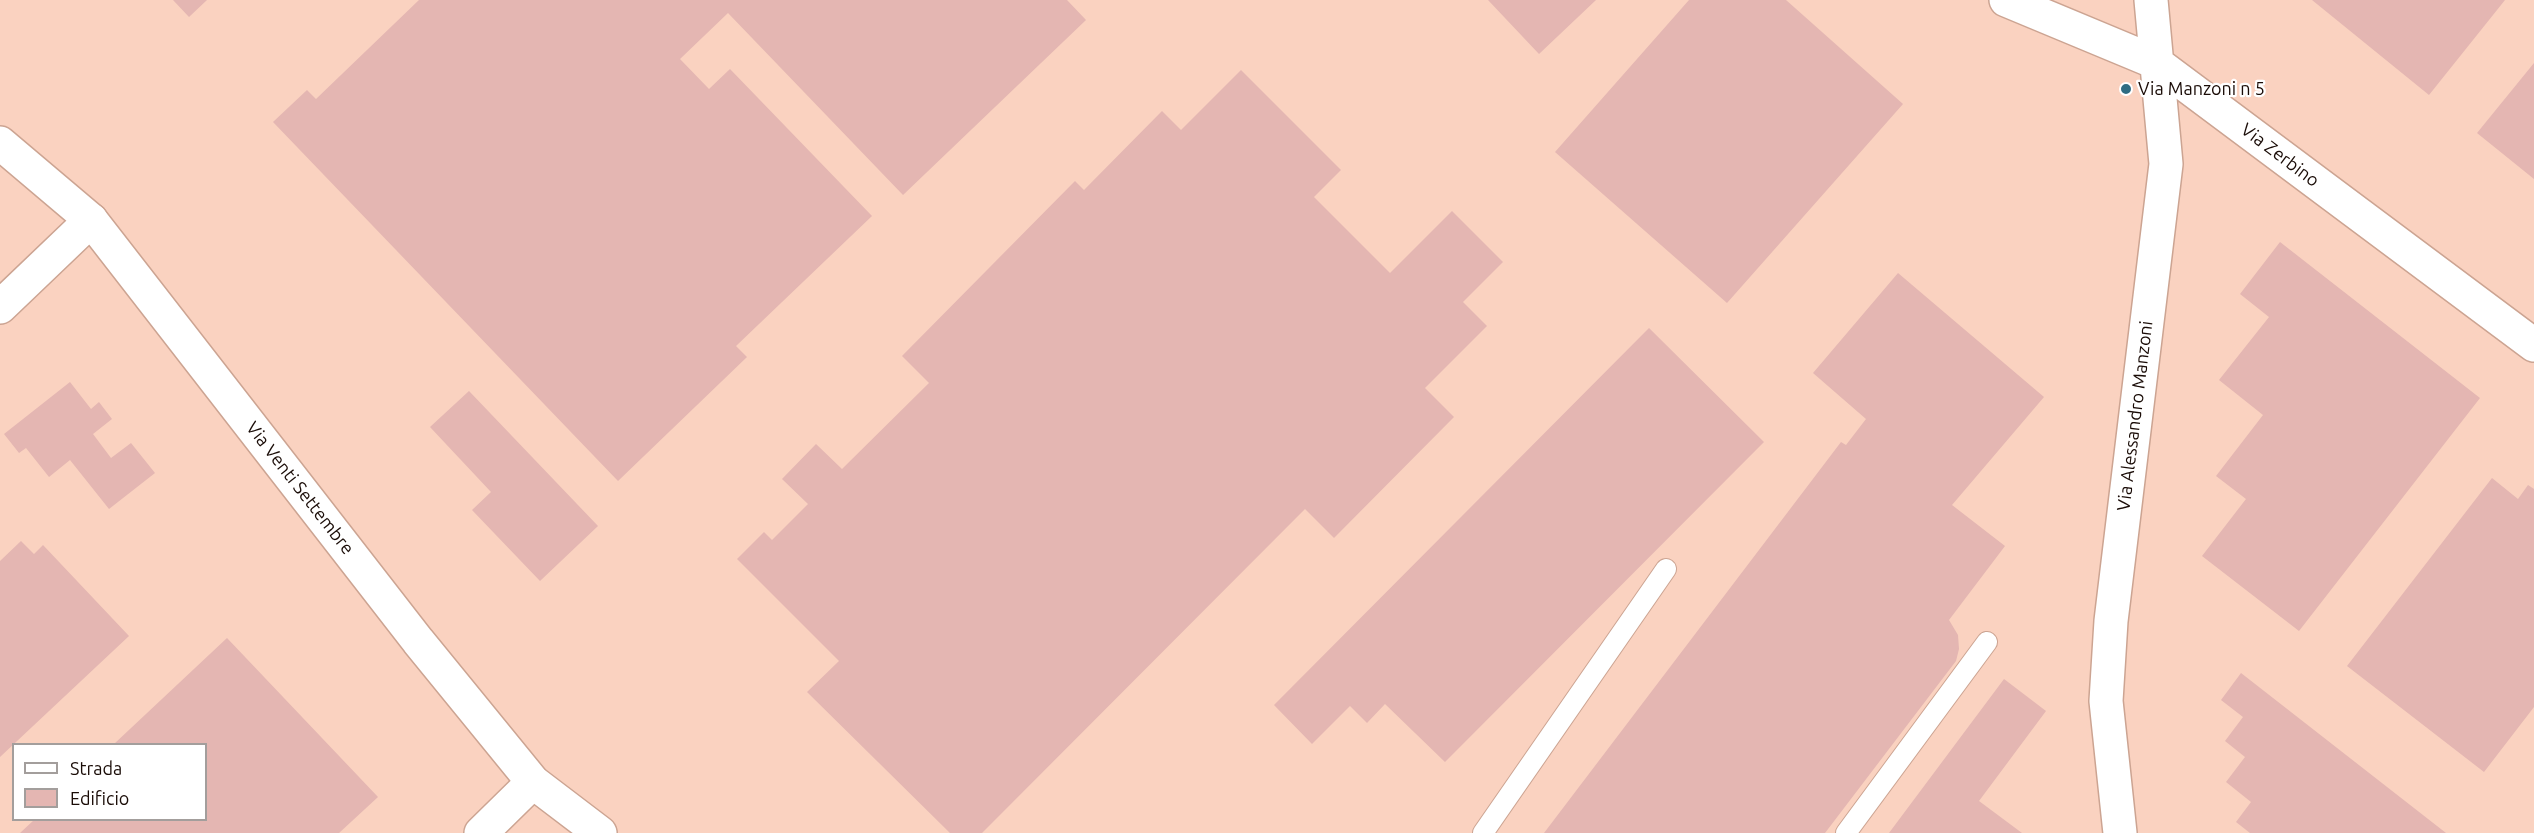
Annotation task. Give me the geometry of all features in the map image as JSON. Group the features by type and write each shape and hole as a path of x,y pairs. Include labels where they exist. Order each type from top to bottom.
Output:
{"street":[{"name":"Via Zerbino","path":"2006,0 2155,62 2534,345"},
{"name":"Via Alessandro Manzoni","path":"2120,833 2106,700 2111,621 2166,164 2151,0"},
{"name":"Via Venti Settembre","path":"0,143 91,220 411,631 533,782 600,833"},
{"path":"0,307 91,220"},
{"path":"481,833 533,782"}],"lane":[{"path":"1483,833 1666,569"},
{"path":"1846,833 1987,642"}],"shaded area":[{"path":"0,0 2534,0 2534,833 0,833"}],"building":[{"path":"173,0 207,0 189,17"},
{"path":"419,0 1067,0 1086,20 903,195 728,13 680,59 709,89 730,69 872,216 736,346 747,357 618,481 273,122 307,90 316,99"},
{"path":"1488,0 1596,0 1539,54"},
{"path":"1689,0 1786,0 1903,104 1727,303 1555,152"},
{"path":"2312,0 2505,0 2429,95"},
{"path":"2534,63 2534,179 2477,133"},
{"path":"1241,70 1341,170 1314,197 1390,273 1452,211 1503,262 1463,302 1487,326 1425,388 1454,417 1334,538 1305,509 982,833 950,833 807,692 839,661 737,559 764,532 772,540 808,504 782,479 816,444 842,469 929,383 902,356 1075,181 1084,190 1162,111 1181,130"},
{"path":"2280,242 2480,398 2299,631 2202,556 2246,499 2216,476 2263,415 2219,380 2269,317 2240,294"},
{"path":"1898,273 2044,397 1952,505 2005,546 1949,620 1958,635 1959,649 1956,661 1825,833 1544,833 1841,442 1846,445 1866,419 1813,373"},
{"path":"1649,328 1764,442 1445,762 1385,704 1367,723 1350,706 1312,744 1274,705"},
{"path":"70,382 91,409 99,402 112,419 93,434 111,458 131,443 155,473 109,509 70,460 49,477 26,448 19,453 4,434"},
{"path":"469,391 598,526 540,581 472,510 491,492 430,427"},
{"path":"2492,478 2518,499 2528,485 2534,489 2534,707 2484,772 2347,666"},
{"path":"21,541 34,554 43,545 129,636 15,743 12,743 0,757 0,561"},
{"path":"227,638 378,797 339,833 20,833 33,821 207,821 207,743 115,743"},
{"path":"2241,673 2446,833 2250,833 2236,822 2251,802 2226,782 2245,757 2225,741 2243,717 2221,700"},
{"path":"2004,679 2046,711 1979,801 2022,833 1889,833"}],"place":[{"name":"Via Manzoni n 5","path":"2126,89"}]}
